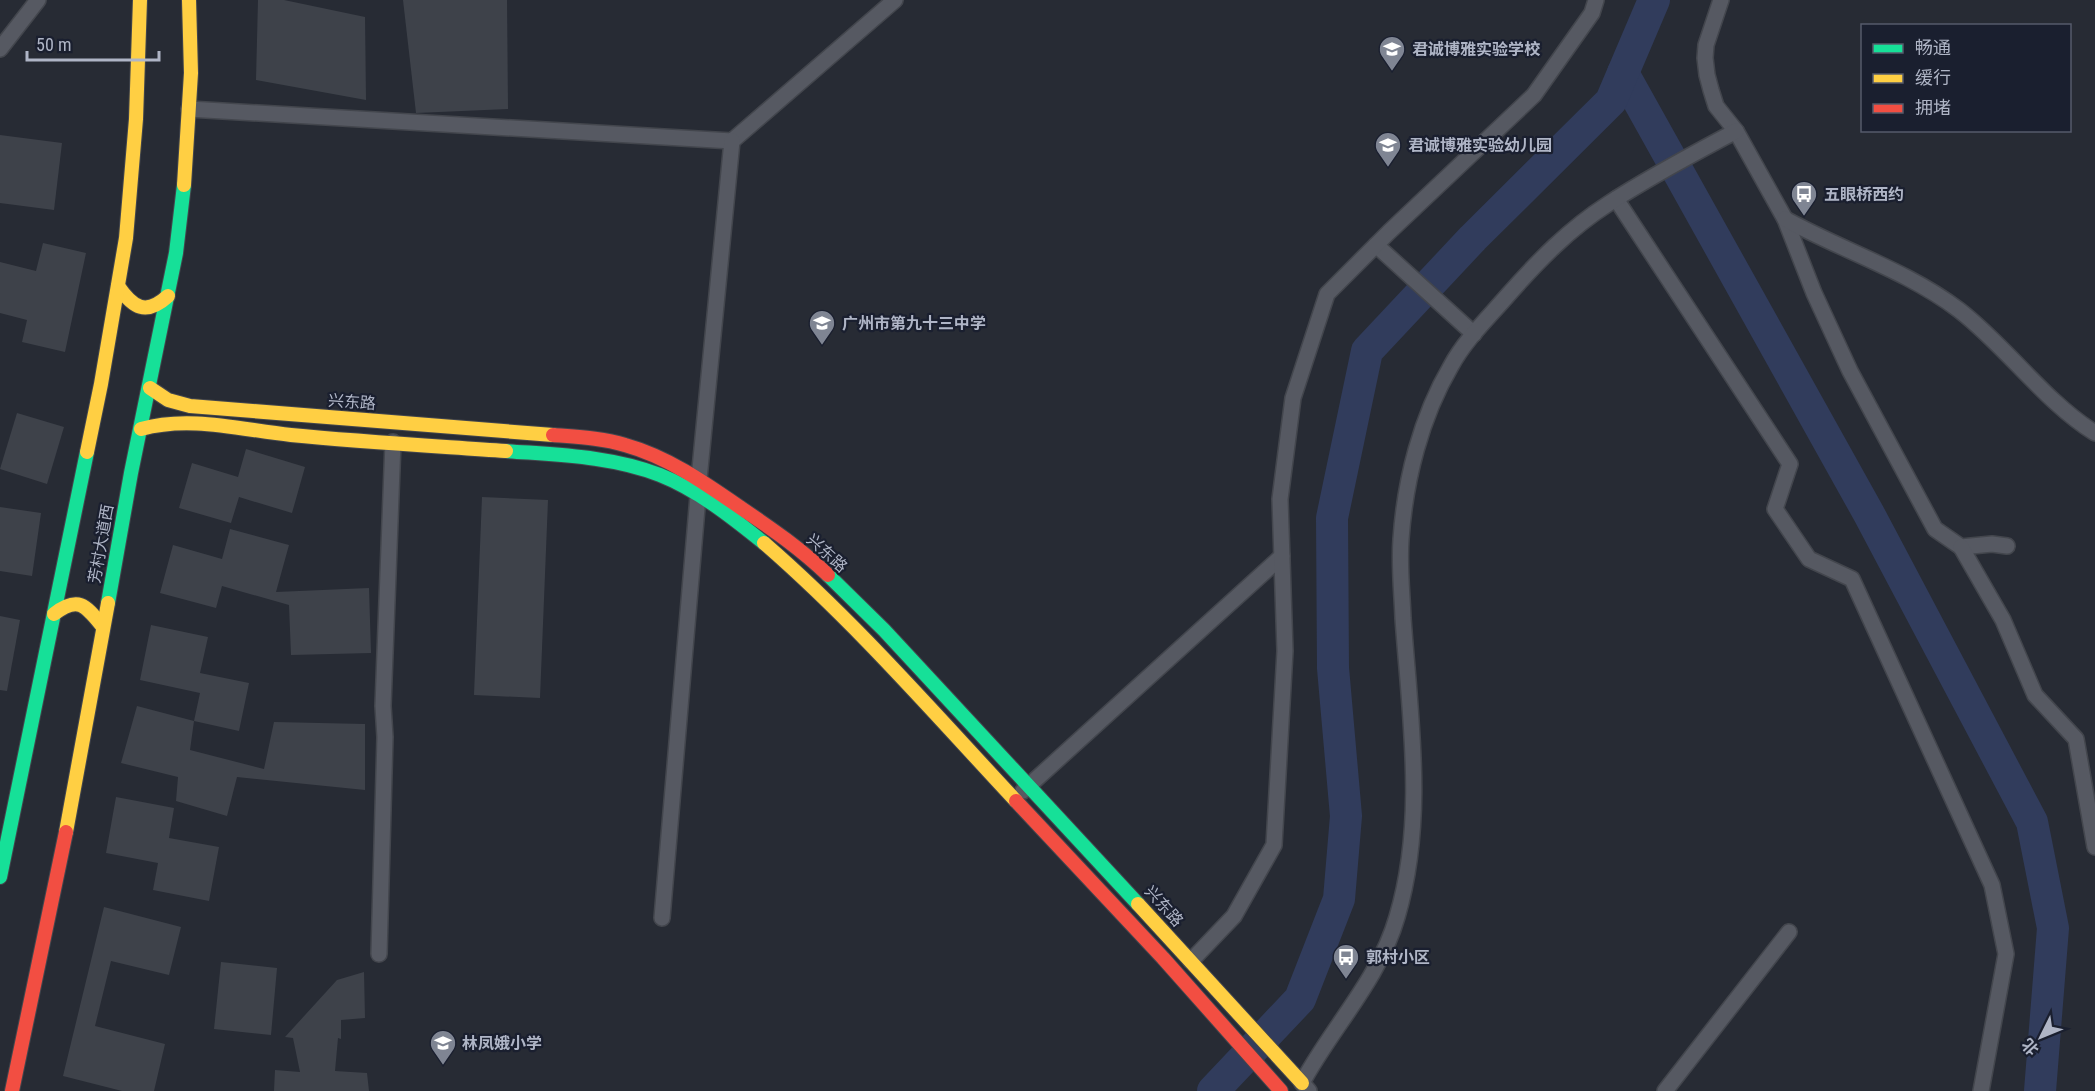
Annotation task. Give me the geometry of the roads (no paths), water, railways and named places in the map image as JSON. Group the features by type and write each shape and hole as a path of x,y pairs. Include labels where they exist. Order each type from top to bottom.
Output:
{"main road":[{"name":"芳村大道西","path":"0,877 101,384 118,286 131,192 140,45 140,0"},
{"name":"芳村大道西","path":"12,1091 70,811 131,473 168,296 187,161 191,74 189,0"},
{"path":"118,286 130,303 142,308 161,304 168,296"},
{"name":"兴东路","path":"150,388 159,397 190,406 588,438 623,444 644,451 699,479 782,536 829,576 884,630 1236,1010 1283,1063 1302,1089"},
{"name":"兴东路","path":"141,429 156,424 187,424 291,435 586,457 627,464 663,476 698,496 767,545 829,601 1281,1091"},
{"path":"54,614 66,604 81,604 103,627"}],"street":[{"path":"0,49 38,0"},
{"path":"699,479 732,141 895,0"},
{"path":"1191,961 1234,916 1274,845 1285,651 1280,499 1293,398 1327,294 1376,244 1534,95 1592,13 1596,0"},
{"path":"1721,0 1706,45 1707,75 1716,106 1736,131 1785,219 1814,293 1850,372 1935,529 1961,547 2003,620 2035,695 2076,739 2095,847"},
{"path":"189,110 732,141"},
{"path":"1302,1089 1323,1046 1377,967 1397,918 1411,855 1413,822 1411,729 1401,572 1403,514 1410,477 1425,424 1451,366 1474,334 1546,253 1586,219 1659,173 1736,131"},
{"path":"1616,199 1790,464 1775,509 1809,559 1852,579 1992,885 2006,954 1981,1091"},
{"path":"1785,219 1819,237 1892,269 1938,295 1984,332 2074,418 2095,433"},
{"path":"1376,244 1474,334"},
{"path":"379,954 385,748 383,706 393,442"},
{"path":"662,918 698,496"},
{"path":"1961,547 1992,544 2007,546"},
{"path":"1014,799 1282,556"},
{"path":"1665,1091 1789,932"}],"waterway":[{"path":"1213,1091 1300,999 1339,899 1346,816 1333,668 1332,518 1367,351 1473,238 1611,101 1654,0"},
{"path":"1623,73 1869,514 2032,822 2053,928 2040,1091"}],"place":[{"name":"君诚博雅实验学校","path":"1392,72"},
{"name":"君诚博雅实验幼儿园","path":"1388,168"},
{"name":"五眼桥西约","path":"1804,217"},
{"name":"广州市第九十三中学","path":"822,346"},
{"name":"郭村小区","path":"1346,980"},
{"name":"林凤娥小学","path":"443,1066"}]}
